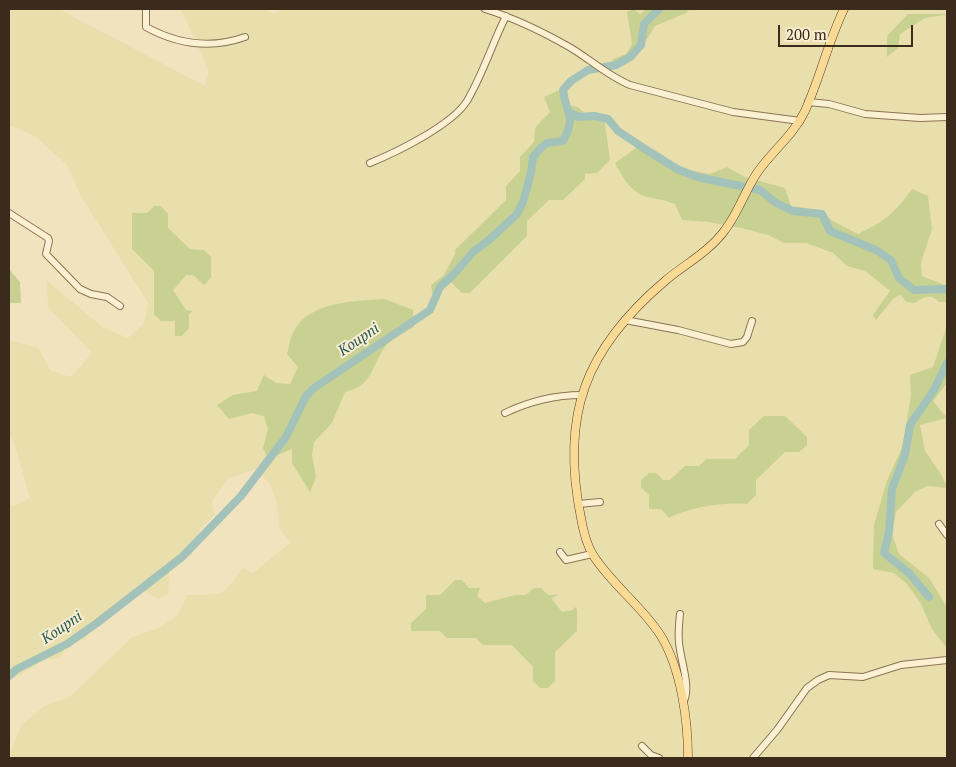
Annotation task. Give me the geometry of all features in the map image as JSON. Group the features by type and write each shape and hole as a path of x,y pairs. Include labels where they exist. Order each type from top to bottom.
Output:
{"main road":[{"path":"688,758 688,727 684,701 674,667 661,636 605,572 592,554 584,531 574,471 573,439 575,423 582,395 599,357 625,320 666,280 711,247 719,238 762,166 800,121 832,34 844,9"}],"street":[{"path":"146,9 146,27 191,43 228,43 245,37"},
{"path":"486,9 506,16 571,48 617,80 630,85 673,98 733,112 800,121"},
{"path":"370,163 390,155 434,130 466,103 506,16"},
{"path":"808,102 829,104 865,114 920,118 947,117"},
{"path":"9,213 48,238 46,254 80,289 91,294 107,297 120,306"},
{"path":"625,320 678,330 731,344 743,342 748,337 752,321"},
{"path":"505,413 532,402 563,396 582,395"},
{"path":"578,504 600,502"},
{"path":"939,524 947,534"},
{"path":"560,552 566,560 592,554"},
{"path":"680,614 678,640 686,687 684,701"},
{"path":"753,758 777,730 807,688 818,680 830,676 863,677 901,665 947,660"},
{"path":"642,746 651,755 659,758"}],"shaded area":[{"path":"9,9 59,9 205,86 209,71 181,9 263,9 274,14 283,9 947,9 947,288 945,285 922,276 921,263 932,229 928,196 912,190 897,210 878,224 858,234 833,221 820,210 790,206 785,188 745,177 727,167 710,174 677,167 664,157 645,197 663,199 675,204 682,220 708,222 740,228 769,235 784,243 806,243 833,253 847,266 865,271 890,291 876,320 894,298 901,295 915,303 928,296 939,302 947,302 947,758 9,758 21,725 45,706 70,697 132,637 159,628 178,615 187,595 224,592 243,568 253,573 291,542 280,530 276,500 269,483 255,469 228,479 212,501 215,515 200,529 192,555 172,560 168,594 158,599 143,591 95,627 85,639 67,644 60,658 43,660 19,676 9,680 9,505 14,506 30,498 14,442 9,435 9,340 38,348 51,371 71,377 92,353 48,307 47,281 104,328 128,338 144,323 148,303 81,196 67,165 35,136 9,125"}],"green space":[{"path":"633,9 640,14 646,9 690,9 686,13 655,26 634,60 613,69 613,59 626,54 632,44 627,12"},
{"path":"908,14 947,14 947,18 945,15 925,18 900,34 898,48 887,57 887,36"},
{"path":"564,88 569,105 578,107 605,123 610,160 597,173 585,174 585,179 563,200 549,200 527,221 527,236 470,293 462,293 451,282 433,298 431,285 444,275 455,254 455,250 506,200 506,186 520,171 520,157 534,142 535,128 550,112 544,97"},
{"path":"636,148 664,157 677,167 710,174 727,167 745,177 785,188 791,206 820,210 833,221 858,234 889,216 912,189 928,196 932,229 921,263 922,276 945,285 947,288 947,302 939,302 930,297 915,303 906,302 901,295 894,298 876,320 873,315 890,291 865,271 847,266 833,253 806,243 784,243 768,235 741,228 708,222 682,220 675,204 647,197 636,192 615,163"},
{"path":"154,206 161,206 168,214 168,228 190,249 204,250 211,257 211,278 204,285 193,275 186,275 173,290 186,310 193,311 189,314 189,328 182,336 175,336 175,321 161,321 154,314 154,271 132,249 132,213 147,213"},
{"path":"9,269 20,282 21,303 9,303"},
{"path":"385,299 413,310 414,327 398,336 385,347 370,374 361,385 345,392 332,423 314,442 312,455 316,477 310,492 292,463 292,449 268,459 263,448 268,429 264,416 252,413 229,419 217,405 233,395 257,391 264,375 276,383 290,384 298,367 287,354 291,340 294,331 301,321 311,314 334,304"},
{"path":"947,325 947,383 933,401 947,418 920,425 925,451 942,476 947,488 927,486 915,492 896,512 892,534 899,554 929,578 947,607 947,648 932,629 920,602 907,584 894,573 873,569 874,525 887,481 903,445 911,395 910,375 933,367"},
{"path":"764,416 785,416 807,437 807,445 799,452 785,452 756,480 756,495 747,504 707,506 686,511 669,518 661,509 649,509 649,495 641,487 641,480 649,473 656,473 663,480 670,480 685,466 699,466 706,459 735,459 749,445 749,430"},
{"path":"455,580 462,580 469,588 480,588 477,596 485,603 515,595 526,595 534,588 541,588 548,595 559,595 551,598 562,612 573,610 574,607 577,609 577,631 555,652 555,681 548,688 540,688 533,681 533,667 512,645 483,645 476,638 447,638 440,631 411,631 411,623 426,609 426,595 440,595"}],"waterway":[{"name":"Koupni","path":"9,676 17,669 67,644 182,557 241,496 286,437 306,396 314,388 430,310 440,287 473,252 517,214 523,202 531,173 533,157 547,143 563,141 570,120 563,90 571,81 588,70 616,65 630,57 641,45 644,24 659,9"},
{"path":"570,113 579,117 594,116 608,119 618,131 677,169 697,177 760,190 776,203 793,211 822,214 830,231 876,250 891,260 899,278 914,290 947,289"},
{"path":"929,597 909,573 884,553 889,532 892,489 905,455 910,425 934,390 947,363"}]}
